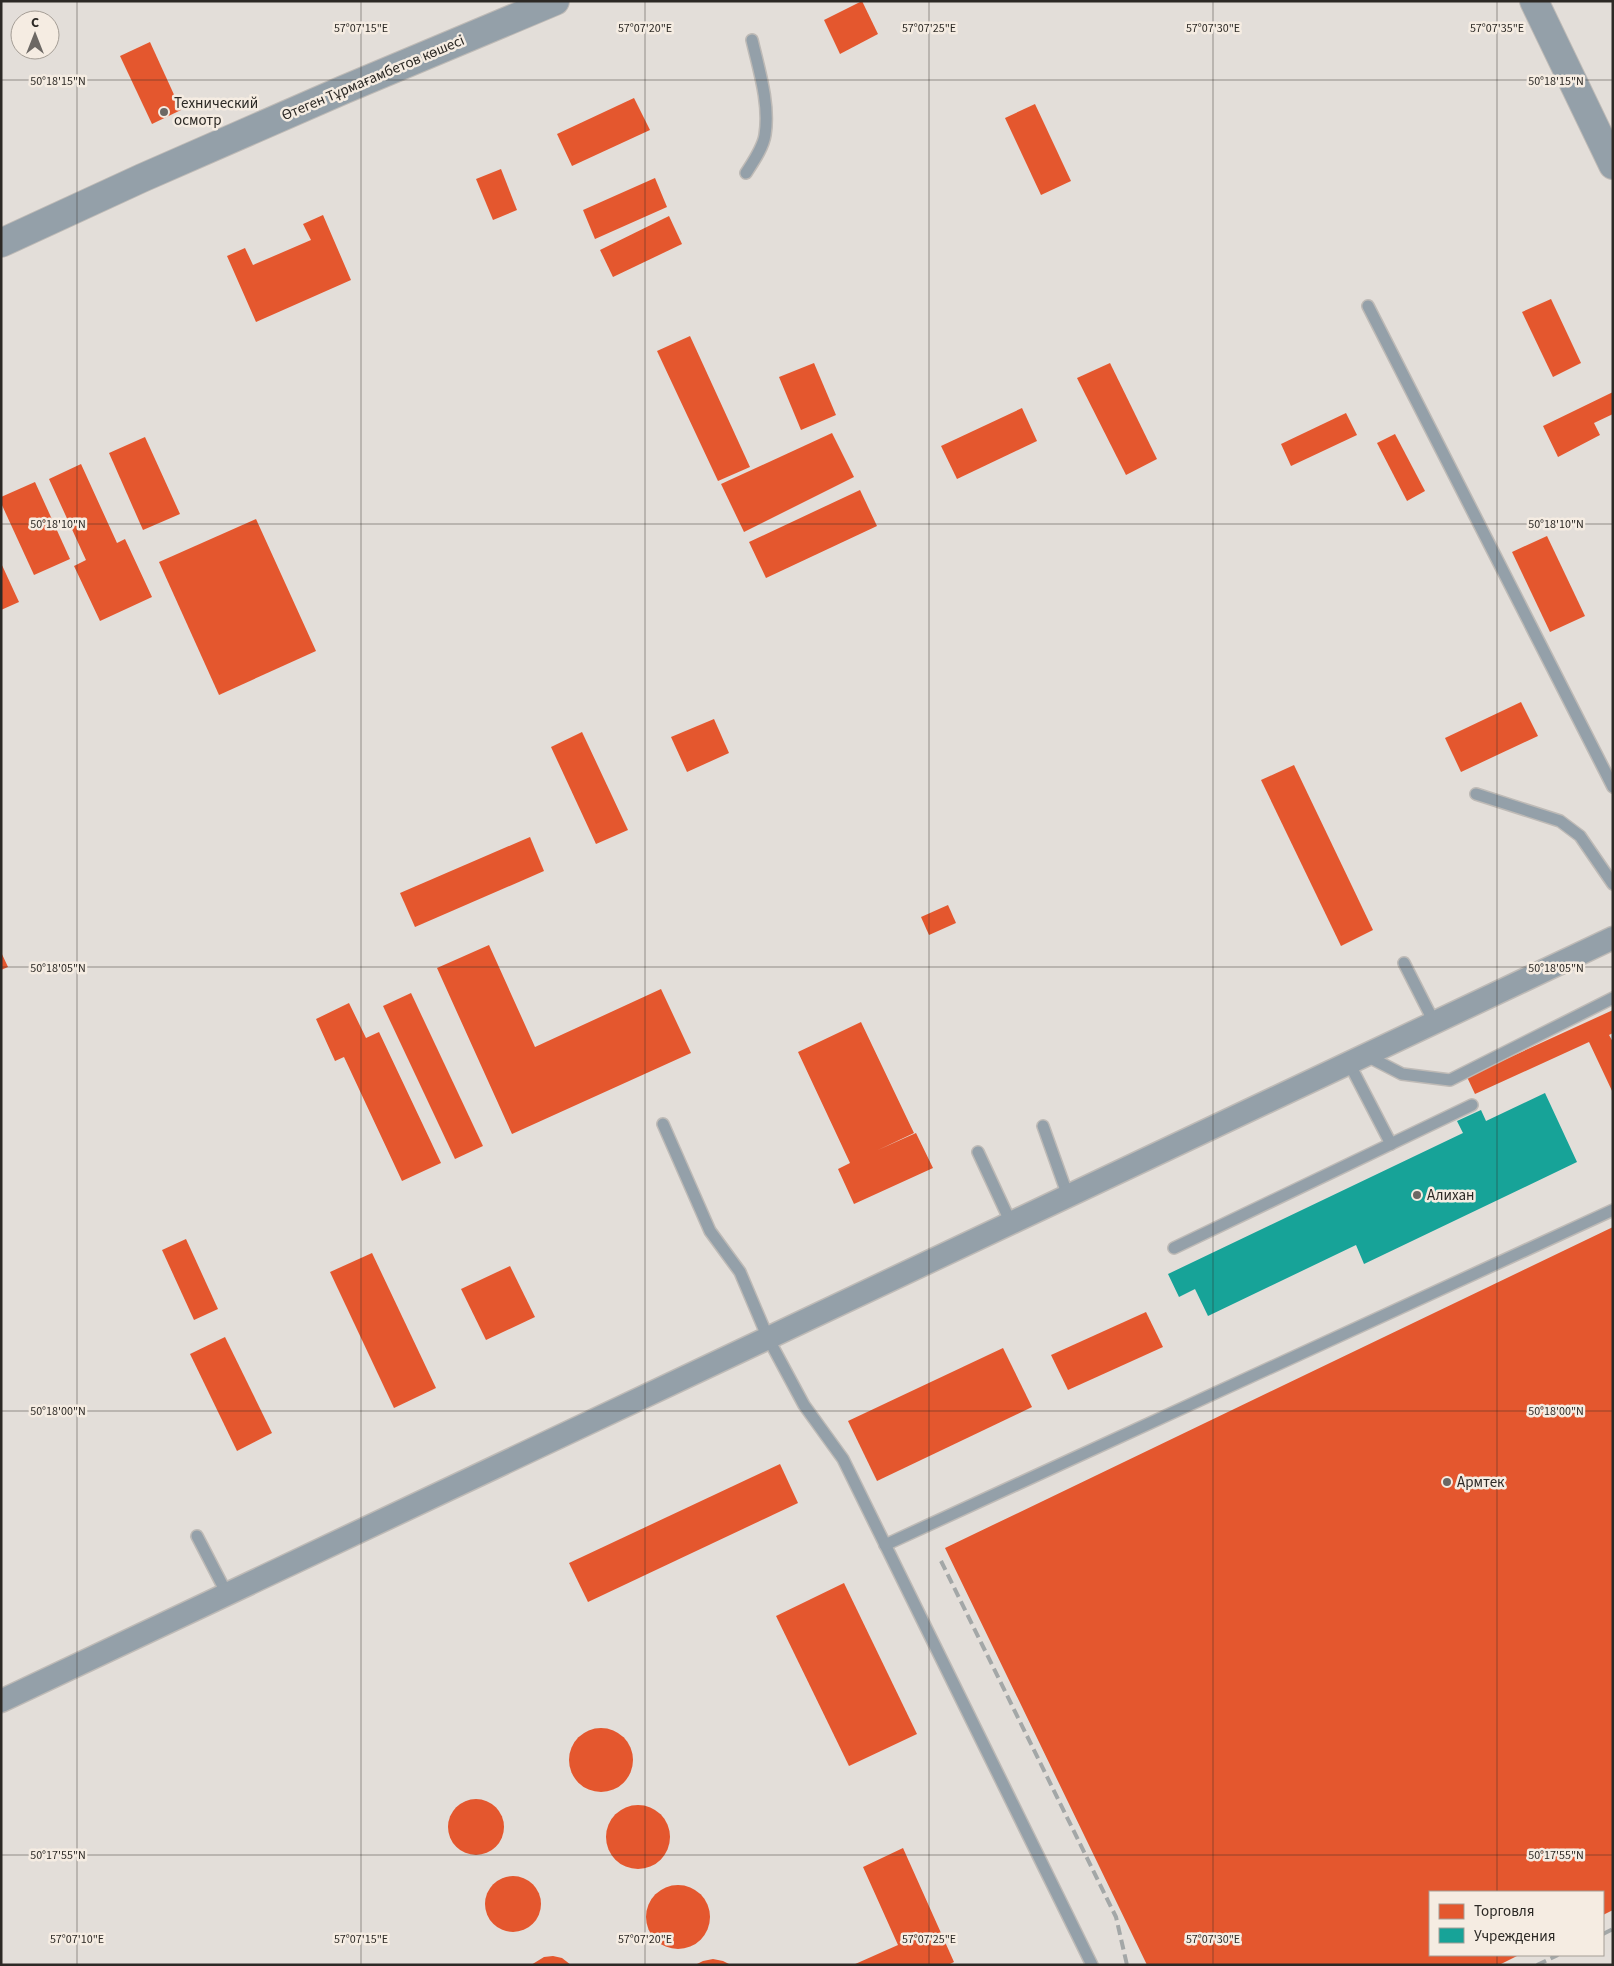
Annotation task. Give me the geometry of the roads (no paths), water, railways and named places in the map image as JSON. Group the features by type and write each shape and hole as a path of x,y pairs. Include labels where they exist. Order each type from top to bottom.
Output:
{"street":[{"name":"Өтеген Тұрмағамбетов көшесі","path":"1,244 142,178 343,90 555,1"},
{"path":"1534,1 1610,154"},
{"path":"1,1701 1613,938"}],"lane":[{"path":"746,173 765,136 763,89 752,40"},
{"path":"1368,306 1613,787"},
{"path":"1476,794 1560,821 1580,836 1613,884"},
{"path":"1404,963 1434,1022"},
{"path":"1357,1059 1402,1074 1450,1080 1613,998"},
{"path":"1357,1059 1391,1144"},
{"path":"1174,1248 1472,1105"},
{"path":"663,1124 710,1232 740,1272 768,1338 804,1405 843,1459 1092,1965"},
{"path":"1043,1126 1068,1196"},
{"path":"978,1152 1011,1223"},
{"path":"885,1545 1613,1210"},
{"path":"197,1536 227,1594"}],"railway":[{"path":"941,1561 1116,1917 1127,1965"},
{"path":"1604,1934 1613,1929"},
{"path":"1537,1965 1556,1956"}],"place":[{"name":"Технический осмотр","path":"164,112"},
{"name":"Алихан","path":"1417,1195"},
{"name":"Армтек","path":"1447,1482"}]}
